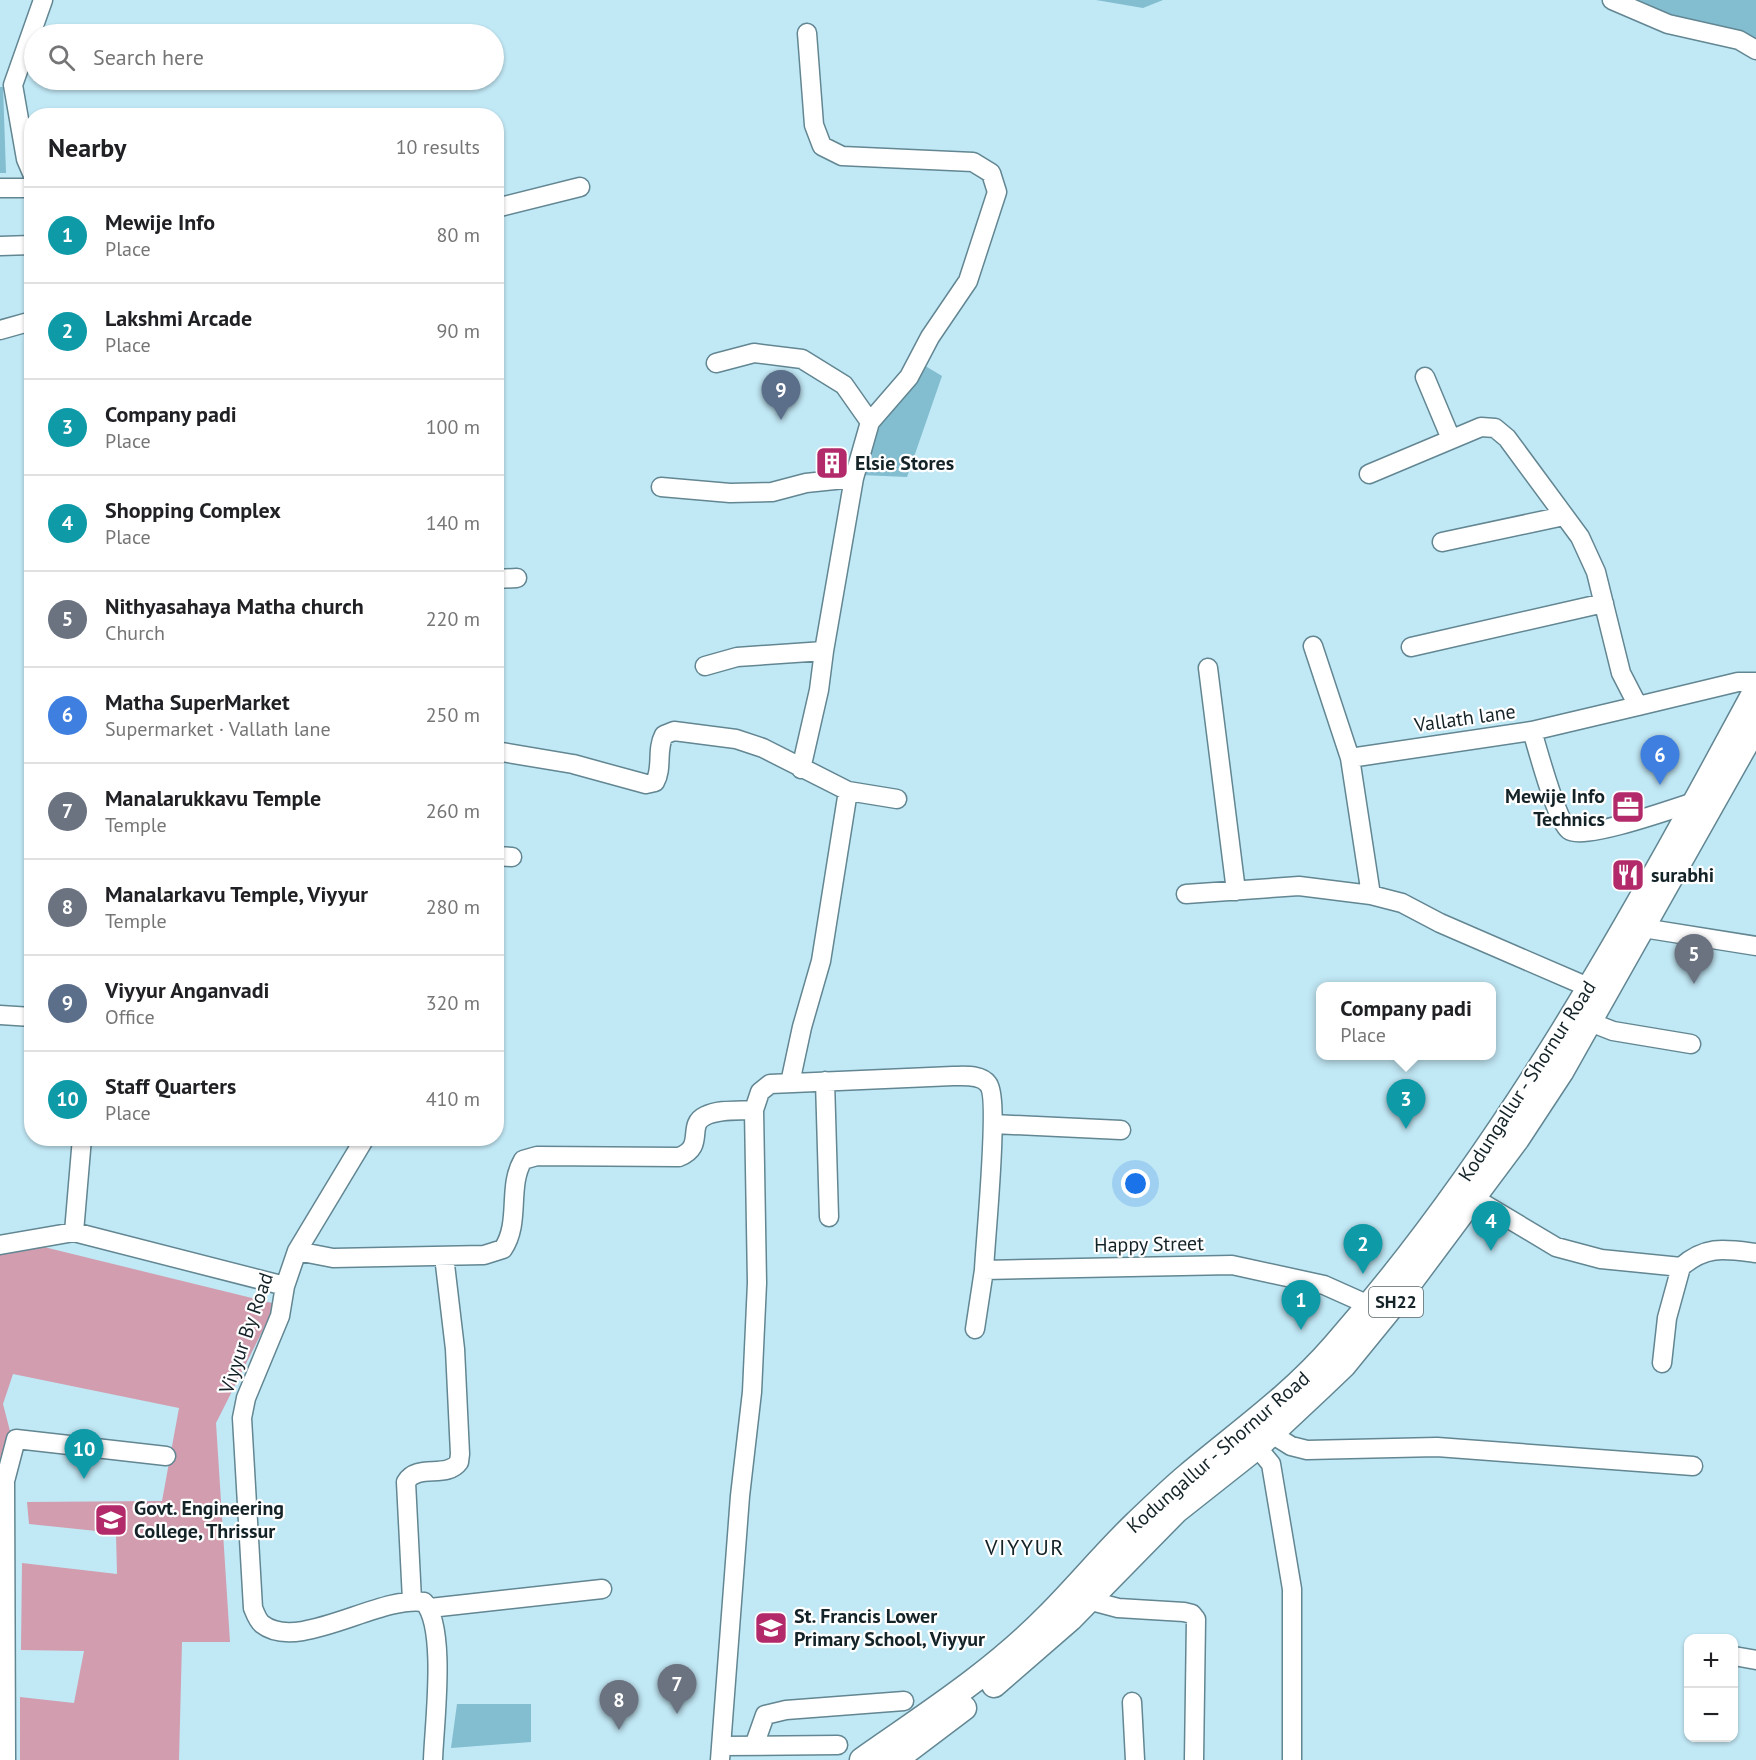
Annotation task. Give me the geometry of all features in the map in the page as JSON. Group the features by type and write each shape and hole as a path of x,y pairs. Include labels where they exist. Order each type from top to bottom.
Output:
{"main road":[{"name":"Kodungallur - Shornur Road","path":"895,1760 1022,1663 1176,1511 1264,1440 1344,1365 1407,1258 1494,1140 1588,987 1756,690"},
{"name":"Kodungallur - Shornur Road","path":"862,1760 969,1686 1047,1618 1112,1546 1185,1477 1285,1398 1334,1347 1378,1309 1474,1198 1530,1120 1590,1022 1756,726"}],"street":[{"path":"32,24 43,0"},
{"path":"1612,0 1668,24 1740,40 1756,50"},
{"path":"801,769 819,690 855,478 870,422 909,377 930,338 968,281 997,192 991,173 973,162 842,156 822,146 814,125 807,33"},
{"path":"24,43 7,82 24,151"},
{"path":"504,206 579,187"},
{"path":"0,188 24,188"},
{"path":"0,246 24,245"},
{"path":"0,330 24,323"},
{"path":"716,363 754,353 802,359 844,385 870,422"},
{"path":"1425,377 1451,439"},
{"path":"1369,474 1481,427 1495,428 1507,438 1580,537 1596,572 1621,673 1638,706"},
{"path":"661,487 730,494 772,492 806,483 855,478"},
{"path":"1442,542 1564,516"},
{"path":"504,579 517,578"},
{"path":"1411,647 1604,603"},
{"path":"1312,646 1350,758 1371,895"},
{"path":"705,666 737,657 824,651"},
{"path":"1208,668 1236,891"},
{"path":"1532,731 1738,682 1756,682"},
{"path":"504,752 573,764 646,784 655,783 659,775 660,743 664,735 674,731 736,739 763,748 848,791 897,799"},
{"name":"Vallath lane","path":"1350,758 1532,731 1547,780 1563,822 1570,831 1578,834 1629,822 1694,802"},
{"path":"790,1083 802,1027 821,961 848,791"},
{"path":"1186,894 1299,886 1371,895 1402,903 1440,924 1588,987"},
{"path":"1643,928 1756,946"},
{"path":"0,1015 24,1016"},
{"path":"1590,1022 1613,1031 1691,1044"},
{"path":"838,1745 754,1746 721,1753 740,1496 752,1392 757,1283 754,1110 760,1092 770,1084 953,1076 980,1078 989,1084 993,1096 993,1124 984,1270 975,1329"},
{"path":"825,1082 829,1217"},
{"path":"297,1251 333,1258 484,1255 503,1249 511,1237 516,1172 523,1160 537,1156 679,1157 690,1153 694,1147 697,1124 704,1116 723,1111 754,1110"},
{"path":"993,1124 1121,1130"},
{"path":"74,1232 81,1146"},
{"name":"Viyyur By Road","path":"360,1146 297,1251 285,1286 280,1316 246,1398 242,1418 253,1608 261,1623 277,1631 298,1632 412,1600"},
{"path":"1474,1198 1556,1246 1601,1259 1681,1267"},
{"path":"0,1245 74,1232 285,1286"},
{"path":"1662,1363 1667,1318 1681,1267 1694,1255 1709,1250 1756,1253"},
{"path":"433,1760 438,1712 436,1647 430,1608 424,1602 412,1600 406,1482 414,1474 451,1469 459,1462 455,1349 444,1256"},
{"name":"Happy Street","path":"984,1270 1232,1265 1324,1285 1378,1309"},
{"path":"6,1760 5,1481 16,1439 166,1456"},
{"path":"1292,1760 1293,1589 1271,1464 1264,1440 1307,1450 1437,1447 1693,1466"},
{"path":"430,1608 602,1589"},
{"path":"1088,1600 1118,1608 1184,1612 1192,1614 1196,1619 1194,1760"},
{"path":"1738,1657 1756,1660"},
{"path":"754,1746 765,1715 786,1710 904,1701"},
{"path":"1132,1702 1135,1760"}],"shaded area":[{"path":"40,1246 276,1304 216,1423 230,1642 182,1642 179,1760 20,1760 20,1697 74,1703 84,1651 21,1650 22,1563 117,1574 116,1533 29,1524 27,1502 162,1501 179,1408 13,1374 3,1404 11,1435 0,1463 0,1251"}],"water":[{"path":"1096,0 1163,0 1143,8"},
{"path":"1623,0 1756,0 1756,43 1680,20"},
{"path":"0,87 3,87 6,173 0,173"},
{"path":"922,364 942,376 907,477 861,475 875,426"},
{"path":"457,1704 531,1704 531,1742 451,1748"}],"place":[{"name":"Viyyur Anganvadi","path":"781,420"},
{"name":"Elsie Stores","path":"832,463"},
{"name":"Matha SuperMarket","path":"1660,785"},
{"name":"Mewije Info Technics","path":"1628,807"},
{"name":"surabhi","path":"1628,875"},
{"name":"Nithyasahaya Matha church","path":"1694,984"},
{"name":"Company padi","path":"1406,1129"},
{"name":"Shopping Complex","path":"1491,1251"},
{"name":"Lakshmi Arcade","path":"1363,1274"},
{"name":"Mewije Info","path":"1301,1330"},
{"name":"Staff Quarters","path":"84,1479"},
{"name":"Govt. Engineering College, Thrissur","path":"111,1520"},
{"name":"St. Francis Lower Primary School, Viyyur","path":"771,1628"},
{"name":"Manalarukkavu Temple","path":"677,1714"},
{"name":"Manalarkavu Temple, Viyyur","path":"619,1730"}],"district":[{"name":"VIYYUR","path":"1025,1547"}]}
